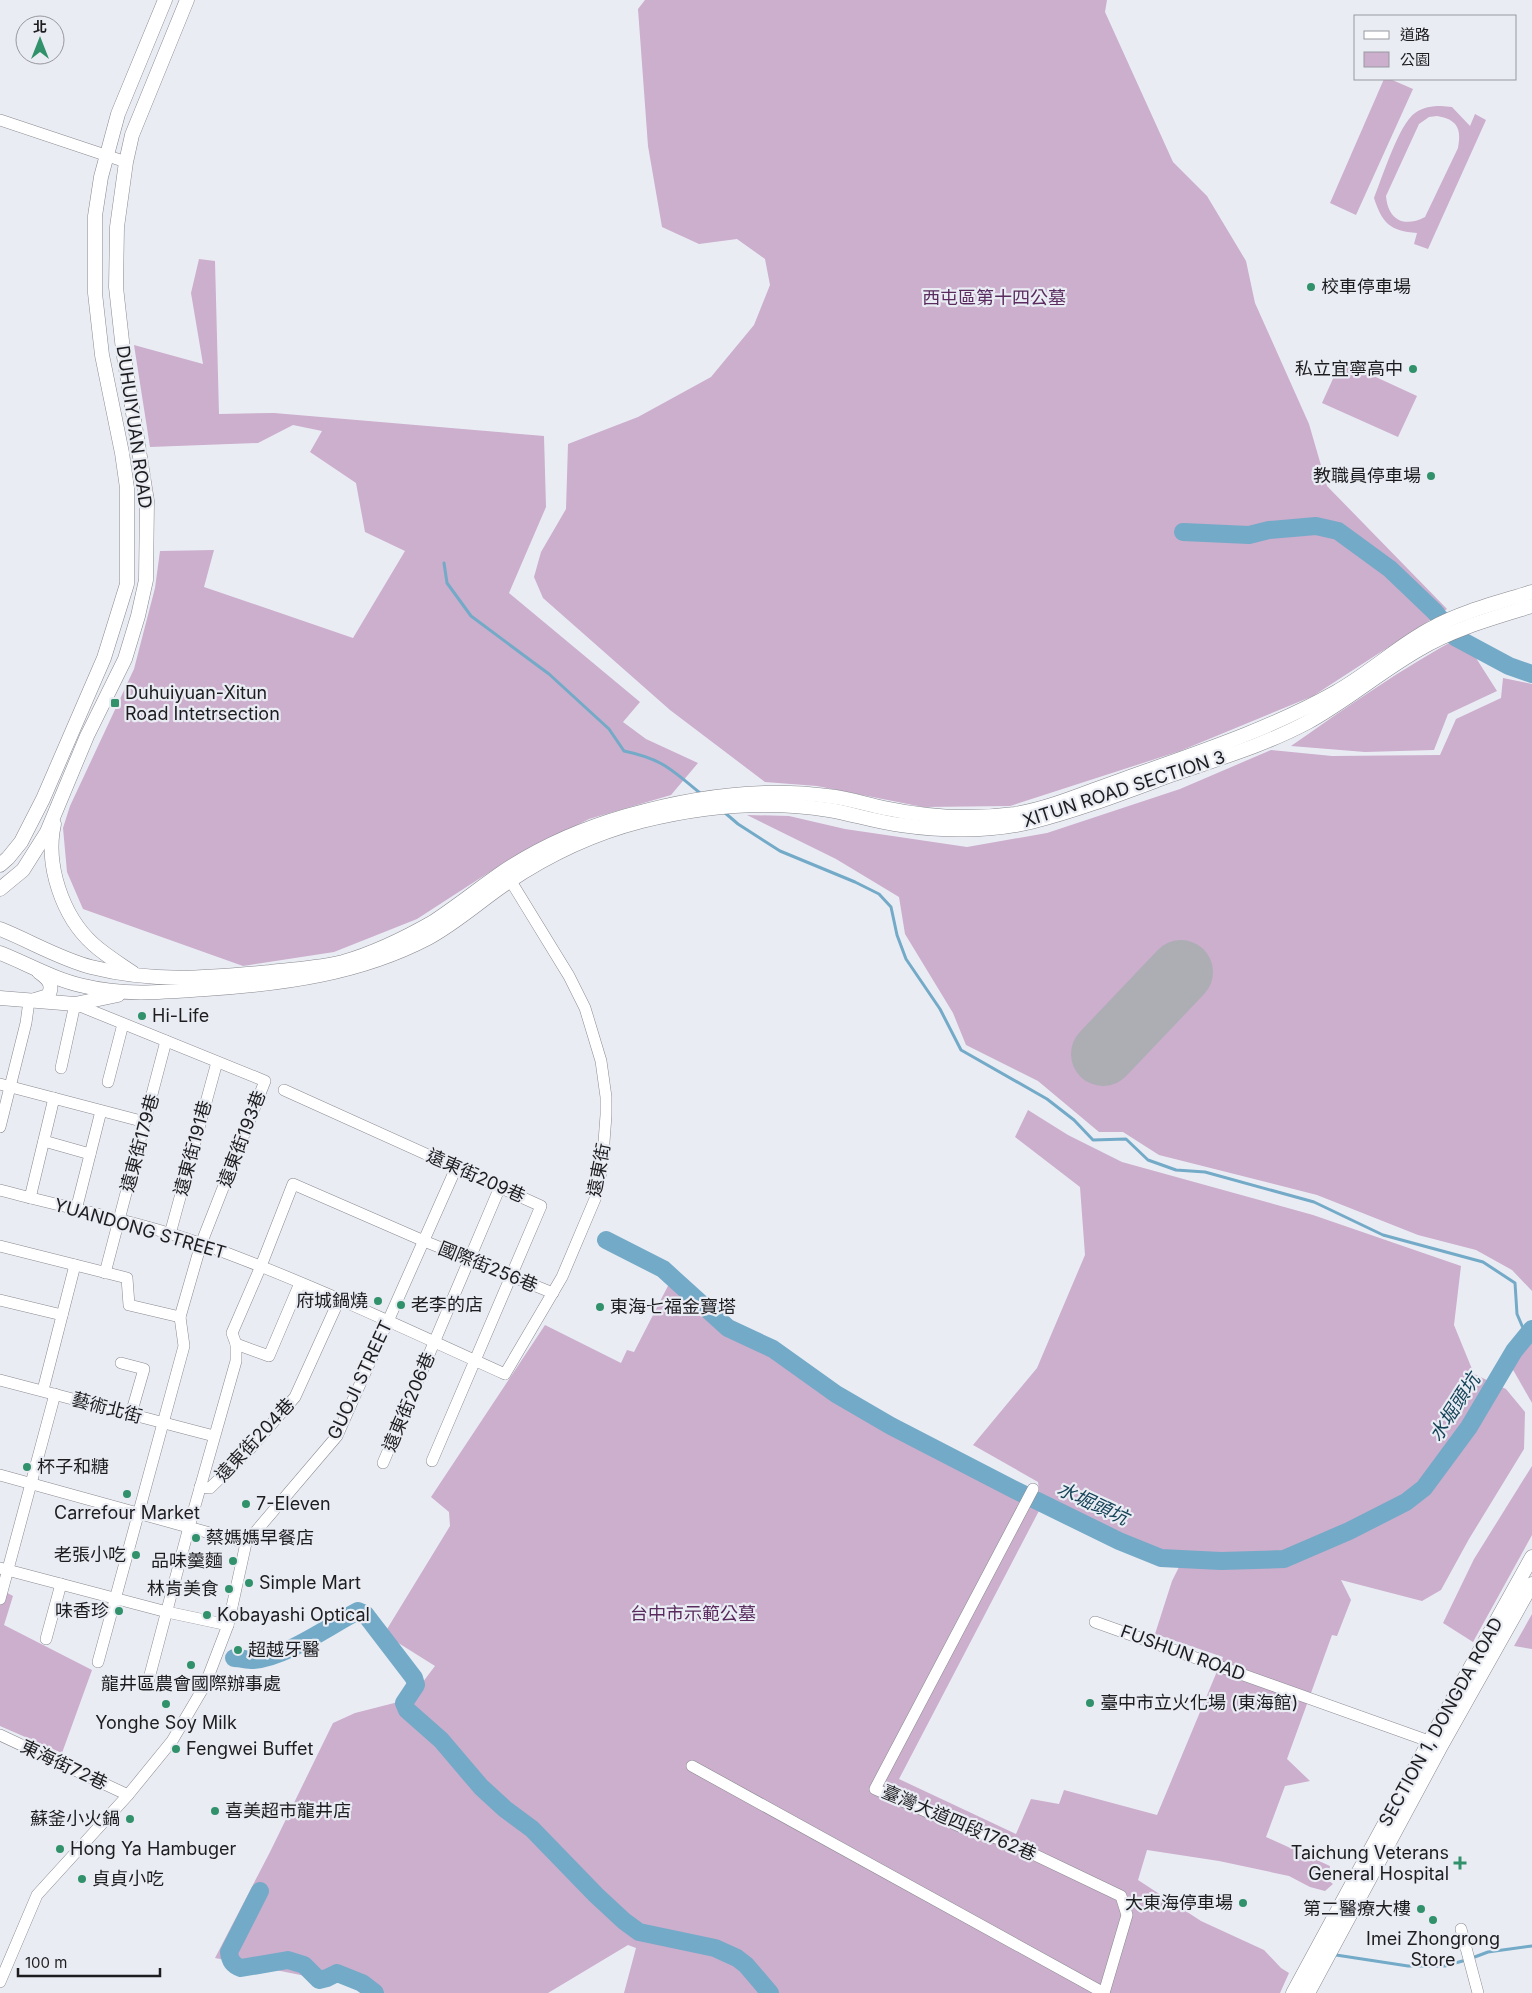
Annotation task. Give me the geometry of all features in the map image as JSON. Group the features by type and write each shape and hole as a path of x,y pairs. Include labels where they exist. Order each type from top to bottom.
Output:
{"street":[{"name":"DUHUIYUAN ROAD","path":"0,865 21,842 43,800 104,658 127,584 127,488 122,453 102,355 95,293 95,216 106,156 118,114 165,0"},
{"name":"DUHUIYUAN ROAD","path":"0,888 23,870 47,832 87,736 125,659 138,616 146,580 148,501 123,350 116,287 117,227 126,162 132,135 187,0"},
{"path":"0,120 126,162"},
{"name":"XITUN ROAD SECTION 3","path":"123,993 168,992 298,980 349,970 404,950 432,936 508,876 557,841 628,815 723,795 765,792 830,796 929,816 974,817 1017,814 1214,748 1284,720 1341,689 1404,644 1435,626 1532,592"},
{"name":"XITUN ROAD SECTION 3","path":"0,929 88,966 136,976 166,979 208,978 305,968 342,962 402,938 508,876 576,844 636,823 700,810 768,804 827,809 900,825 940,829 1003,827 1033,822 1073,810 1269,741 1312,720 1417,650 1445,636 1485,620 1532,606"},
{"path":"0,998 76,1004 123,993 136,976 92,943 79,929 63,900 54,865 52,844 53,828 58,806"},
{"name":"遠東街","path":"388,1322 505,1374 562,1277 599,1187 604,1151 606,1097 599,1052 584,1008 569,976 508,876"},
{"path":"0,953 71,983 123,993"},
{"path":"28,964 50,982 52,990 48,996 29,1001"},
{"path":"0,1127 5,1086 26,1023 29,1001"},
{"path":"76,1004 217,1062"},
{"path":"61,1068 76,1004"},
{"path":"108,1082 123,1024"},
{"name":"遠東街179巷","path":"106,1274 166,1041"},
{"name":"遠東街191巷","path":"170,1234 217,1062"},
{"name":"遠東街193巷","path":"201,1244 265,1081 217,1062"},
{"path":"5,1086 145,1122"},
{"name":"遠東街209巷","path":"284,1090 541,1206 432,1461"},
{"path":"30,1198 54,1098"},
{"path":"76,1210 101,1111"},
{"path":"44,1141 90,1154"},
{"name":"GUOJI STREET","path":"0,1982 37,1895 128,1795 172,1741 206,1685 228,1625 246,1543 337,1436 456,1168"},
{"name":"國際街256巷","path":"261,1266 293,1184 424,1241 553,1293"},
{"name":"遠東街206巷","path":"384,1463 500,1187"},
{"name":"YUANDONG STREET","path":"0,1190 170,1234 201,1244 261,1266 388,1322"},
{"path":"98,1662 184,1346 180,1317 201,1244"},
{"path":"0,1246 127,1278 129,1305 180,1317"},
{"path":"43,1390 75,1265"},
{"path":"147,1686 236,1361 234,1339 261,1266"},
{"path":"234,1339 269,1356 300,1283"},
{"path":"0,1300 62,1315"},
{"name":"遠東街204巷","path":"200,1488 210,1488 249,1450 295,1397 339,1300"},
{"path":"121,1362 144,1368 131,1414"},
{"name":"藝術北街","path":"0,1380 214,1436"},
{"path":"0,1599 4,1569 31,1484 55,1394"},
{"path":"0,1475 246,1543"},
{"name":"臺灣大道四段1762巷","path":"1033,1489 875,1789 966,1829 1006,1841 1120,1896 1128,1914 1104,1993"},
{"name":"SECTION 1, DONGDA ROAD","path":"1308,1993 1532,1557"},
{"path":"4,1569 115,1599 228,1625"},
{"path":"46,1640 61,1584"},
{"name":"SECTION 1, DONGDA ROAD","path":"1435,1744 1532,1584"},
{"name":"FUSHUN ROAD","path":"1095,1622 1435,1744"},
{"name":"東海街72巷","path":"0,1735 128,1795"},
{"path":"692,1766 1104,1993"},
{"name":"SECTION 1, DONGDA ROAD","path":"1293,1993 1405,1801"},
{"path":"1461,1928 1478,1993"}],"green space":[{"name":"西屯區第十四公墓","path":"645,0 1107,0 1105,12 1173,162 1207,196 1246,261 1255,303 1309,424 1327,486 1447,609 1313,696 1180,751 1010,806 923,807 817,786 765,782 670,710 543,598 534,577 541,552 566,509 568,444 638,417 711,377 754,325 770,285 765,259 737,239 699,244 662,227 648,146 638,9"},
{"path":"1384,80 1392,80 1413,89 1356,215 1330,203"},
{"path":"1438,106 1452,107 1470,126 1475,114 1486,120 1428,249 1414,244 1417,233 1400,230 1388,224 1380,214 1374,198 1397,139 1409,119 1421,109","holes":["1429,117 1444,117 1453,122 1458,130 1458,148 1425,217 1410,222 1398,220 1390,211 1386,196 1419,124"]},
{"path":"199,259 215,261 219,414 274,413 544,436 546,507 509,593 640,702 623,722 646,739 698,763 671,795 589,819 505,862 417,919 334,952 243,966 83,909 67,872 63,828 70,806 134,669 155,588 160,551 214,550 204,587 353,638 405,551 365,532 356,483 310,452 322,431 293,425 258,443 150,447 134,345 203,364 191,293"},
{"path":"1341,361 1417,396 1398,437 1322,403"},
{"path":"1462,636 1497,691 1448,714 1434,750 1365,752 1291,746 1354,702"},
{"path":"1503,678 1532,684 1532,1291 1512,1270 1476,1250 1418,1235 1317,1195 1159,1155 1123,1132 1099,1132 1038,1081 966,1045 953,1013 905,934 899,897 836,859 747,815 789,816 845,829 967,847 1047,833 1180,789 1271,750 1332,756 1440,755 1456,719 1501,698"},
{"name":"台中市示範公墓","path":"1028,1110 1068,1135 1122,1162 1313,1215 1461,1266 1454,1325 1474,1374 1506,1389 1525,1412 1524,1449 1469,1539 1441,1590 1422,1601 1341,1580 1351,1600 1337,1636 1332,1635 1287,1759 1310,1781 1285,1786 1266,1837 1330,1866 1328,1880 1333,1884 1325,1891 1310,1887 1289,1876 1219,1861 1147,1850 1138,1880 1201,1921 1264,1950 1281,1968 1289,1973 1280,1993 777,1993 774,1991 766,1993 624,1993 636,1948 628,1945 548,1993 377,1993 351,1985 215,1958 270,1852 333,1723 355,1713 410,1699 435,1666 384,1634 450,1526 449,1512 431,1497 545,1325 621,1363 627,1350 634,1352 671,1280 727,1331 772,1351 835,1397 890,1429 968,1469 1015,1490 1041,1505 1038,1482 973,1445 1037,1368 1085,1255 1080,1187 1015,1137","holes":["1042,1505 1096,1538 1154,1559 1180,1565 1172,1581 1155,1634 1223,1657 1157,1815 1064,1790 1059,1804 1031,1799 1016,1834 899,1779"]},
{"path":"1532,1340 1532,1403 1512,1368 1522,1349"},
{"path":"1532,1466 1532,1535 1473,1642 1443,1623 1474,1559"},
{"path":"0,1589 13,1596 4,1625 92,1670 62,1753 0,1726"},
{"path":"1532,1614 1532,1649 1514,1646"}],"waterway":[{"path":"1183,532 1249,535 1269,530 1316,526 1338,531 1390,569 1435,612 1455,637 1509,666 1532,674"},
{"path":"444,563 447,583 471,616 549,674 609,729 624,751 657,761 700,793"},
{"path":"724,812 738,824 780,851 879,894 891,907 897,935 906,959 940,1009 961,1050 1047,1099 1074,1120 1093,1140 1126,1139 1148,1160 1176,1170 1205,1172 1314,1202 1383,1235 1483,1262 1515,1283 1517,1314 1526,1335"},
{"name":"水堀頭坑","path":"606,1240 663,1269 728,1328 773,1349 836,1394 891,1426 1119,1541 1161,1558 1221,1561 1284,1559 1349,1531 1406,1502 1424,1488 1469,1427 1514,1351 1532,1329"},
{"path":"234,1658 253,1660 279,1654 358,1611 365,1614 414,1678 416,1685 404,1703 407,1710 441,1740 481,1787 505,1809 532,1829 596,1895 639,1932 715,1948 737,1958 746,1965 770,1993"},
{"path":"260,1891 229,1952 234,1964 241,1968 288,1960 304,1965 319,1980 337,1973 362,1983 375,1993"},
{"path":"1472,1958 1488,1952 1532,1946"},
{"path":"1336,1955 1408,1966 1445,1966 1466,1960"}],"runway":[{"path":"1103,1054 1181,972"}],"place":[{"name":"校車停車場","path":"1311,287"},
{"name":"私立宜寧高中","path":"1413,369"},
{"name":"教職員停車場","path":"1431,476"},
{"name":"Duhuiyuan-Xitun Road Intetrsection","path":"115,703"},
{"name":"Hi-Life","path":"142,1016"},
{"name":"府城鍋燒","path":"378,1301"},
{"name":"老李的店","path":"401,1305"},
{"name":"東海七福金寶塔","path":"600,1307"},
{"name":"杯子和糖","path":"27,1467"},
{"name":"Carrefour Market","path":"127,1494"},
{"name":"7-Eleven","path":"246,1504"},
{"name":"蔡媽媽早餐店","path":"196,1538"},
{"name":"老張小吃","path":"136,1555"},
{"name":"品味羹麵","path":"233,1561"},
{"name":"Simple Mart","path":"249,1583"},
{"name":"林肯美食","path":"229,1589"},
{"name":"味香珍","path":"119,1611"},
{"name":"Kobayashi Optical","path":"207,1615"},
{"name":"超越牙醫","path":"238,1650"},
{"name":"龍井區農會國際辦事處","path":"191,1665"},
{"name":"臺中市立火化場 (東海館)","path":"1090,1703"},
{"name":"Yonghe Soy Milk","path":"166,1704"},
{"name":"Fengwei Buffet","path":"176,1749"},
{"name":"喜美超市龍井店","path":"215,1811"},
{"name":"蘇釜小火鍋","path":"130,1819"},
{"name":"Hong Ya Hambuger","path":"60,1849"},
{"name":"Taichung Veterans General Hospital","path":"1460,1863"},
{"name":"貞貞小吃","path":"82,1879"},
{"name":"大東海停車場","path":"1243,1903"},
{"name":"第二醫療大樓","path":"1421,1909"},
{"name":"Imei Zhongrong Store","path":"1433,1920"}]}
